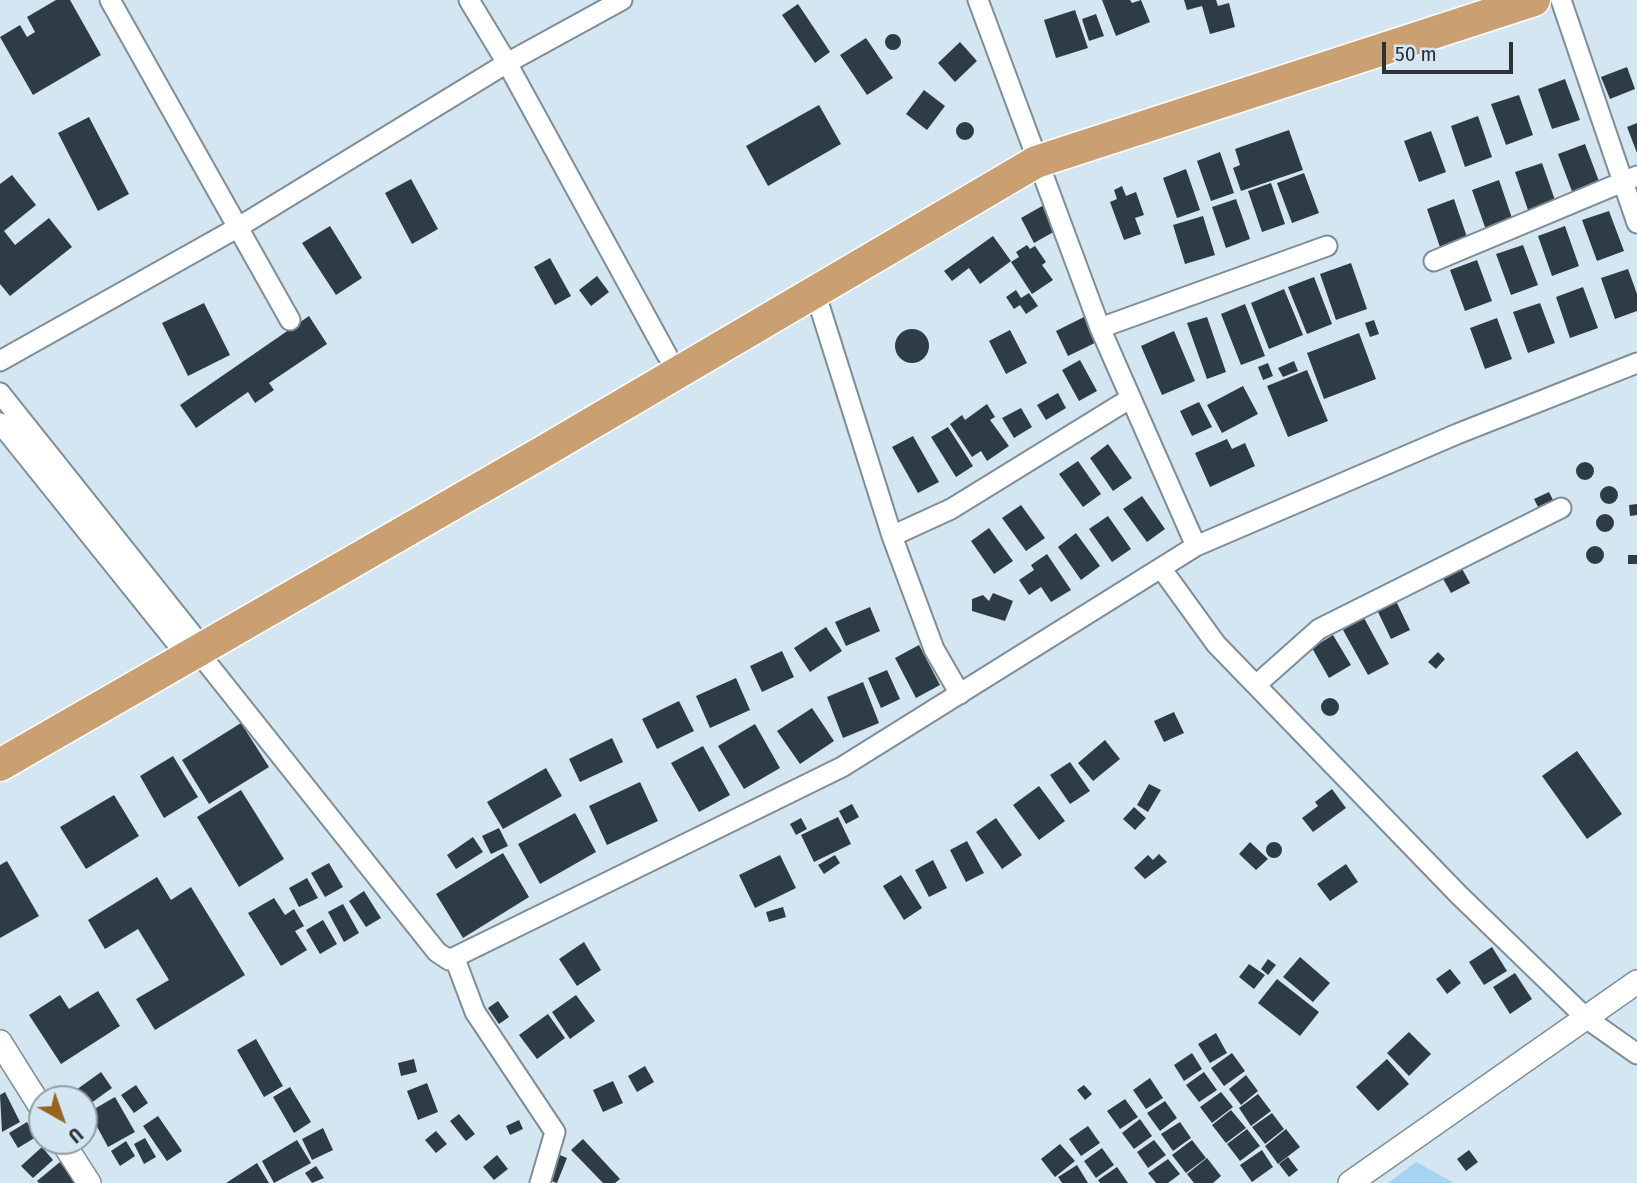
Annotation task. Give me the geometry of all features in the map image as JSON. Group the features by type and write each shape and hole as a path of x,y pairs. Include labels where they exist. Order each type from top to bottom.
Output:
{"highway":[{"path":"0,765 667,355 1091,120 1467,0"},
{"path":"0,742 192,647 815,292 1033,153 1534,0"}],"street":[{"path":"110,0 290,320"},
{"path":"469,0 507,63 667,355"},
{"path":"0,360 237,228 507,63 622,0"},
{"path":"978,0 1100,328 1196,546"},
{"path":"1561,0 1630,179 1637,223"},
{"path":"1434,261 1630,179"},
{"path":"1100,328 1327,246"},
{"path":"815,292 892,536 934,649 960,694"},
{"path":"0,393 192,647 437,952 444,959 455,959 842,767 1196,546 1457,434 1637,363"},
{"path":"892,536 951,509 1131,398"},
{"path":"0,423 192,647"},
{"path":"1256,685 1319,629 1561,508"},
{"path":"1161,568 1216,644 1487,924 1586,1018 1637,1054"},
{"path":"455,959 475,1012 555,1132 540,1183"},
{"path":"1350,1183 1637,982"},
{"path":"0,1042 28,1087"},
{"path":"71,1155 89,1183"}],"shaded area":[{"path":"1416,1162 1454,1183 1388,1183"}],"building":[{"path":"56,0 70,0 101,55 33,95 0,37 20,25 27,37 35,32 27,17"},
{"path":"1102,0 1130,0 1132,3 1141,0 1150,22 1116,36"},
{"path":"1184,0 1216,0 1218,6 1229,3 1235,27 1210,34 1202,6 1187,10"},
{"path":"798,4 830,52 815,63 782,15"},
{"path":"1075,10 1088,48 1056,58 1044,20"},
{"path":"1096,14 1104,36 1089,41 1082,19"},
{"path":"890,34 896,34 901,42 899,48 890,50 885,45 885,39"},
{"path":"866,38 893,78 867,95 840,55"},
{"path":"960,42 977,61 955,82 938,63"},
{"path":"1627,67 1635,89 1610,99 1601,77"},
{"path":"1565,79 1580,120 1552,129 1538,89"},
{"path":"924,90 945,106 927,130 906,114"},
{"path":"1519,95 1533,135 1506,145 1491,104"},
{"path":"819,105 841,144 768,186 746,146"},
{"path":"1478,116 1492,157 1465,167 1451,126"},
{"path":"89,117 129,194 98,211 58,133"},
{"path":"961,122 969,122 974,131 972,138 961,140 956,135 956,127"},
{"path":"1637,123 1637,153 1627,127"},
{"path":"1289,130 1303,170 1241,191 1233,168 1240,165 1235,149"},
{"path":"1431,131 1446,172 1419,182 1404,141"},
{"path":"1585,144 1600,184 1573,194 1558,154"},
{"path":"1220,152 1234,193 1211,201 1197,161"},
{"path":"1542,163 1556,203 1529,213 1515,172"},
{"path":"1186,169 1200,210 1177,218 1163,178"},
{"path":"1304,173 1319,213 1292,223 1277,183"},
{"path":"12,175 36,205 4,231 15,245 49,218 72,247 10,296 0,284 0,184"},
{"path":"411,179 438,229 412,244 385,193"},
{"path":"1499,180 1513,221 1486,230 1472,190"},
{"path":"1271,183 1285,224 1262,232 1248,191"},
{"path":"1122,186 1126,196 1136,192 1144,215 1135,218 1141,234 1124,240 1110,202 1117,199 1114,190"},
{"path":"1236,199 1250,239 1226,248 1212,207"},
{"path":"1454,199 1468,240 1441,250 1427,209"},
{"path":"1044,205 1057,230 1034,243 1021,218"},
{"path":"1609,211 1624,251 1597,261 1582,220"},
{"path":"1203,216 1215,255 1185,264 1173,225"},
{"path":"330,226 362,278 336,295 302,243"},
{"path":"1565,226 1579,266 1552,276 1538,236"},
{"path":"993,236 1011,261 980,284 969,268 952,281 944,271"},
{"path":"1027,245 1030,249 1035,246 1046,262 1042,265 1053,280 1032,294 1011,262 1019,257 1016,252"},
{"path":"1523,245 1538,285 1511,295 1496,254"},
{"path":"550,258 571,296 555,305 534,267"},
{"path":"1477,260 1492,301 1465,311 1450,270"},
{"path":"1351,263 1367,309 1336,320 1320,274"},
{"path":"1628,269 1637,294 1637,311 1615,319 1601,278"},
{"path":"597,276 609,292 591,306 579,290"},
{"path":"1314,277 1332,324 1307,334 1288,287"},
{"path":"1583,287 1598,328 1570,338 1556,297"},
{"path":"1284,289 1303,335 1269,349 1251,303"},
{"path":"1016,290 1021,298 1029,293 1038,306 1026,314 1020,305 1014,309 1006,297"},
{"path":"204,303 230,355 188,376 162,323"},
{"path":"1540,303 1555,343 1528,353 1513,312"},
{"path":"1245,304 1265,356 1241,365 1221,314"},
{"path":"1088,315 1101,340 1068,356 1056,331"},
{"path":"309,316 327,344 269,383 274,390 255,403 248,392 196,428 180,405"},
{"path":"1207,317 1226,372 1207,379 1187,323"},
{"path":"1497,318 1512,359 1485,369 1470,328"},
{"path":"1374,320 1379,334 1370,337 1365,323"},
{"path":"912,329 924,334 929,346 924,358 912,363 900,358 895,346 900,334"},
{"path":"1010,330 1027,363 1006,374 989,341"},
{"path":"1174,331 1195,381 1162,395 1141,346"},
{"path":"1359,333 1376,379 1324,399 1307,353"},
{"path":"1080,360 1097,391 1079,401 1062,370"},
{"path":"1294,361 1298,371 1283,377 1278,368"},
{"path":"1268,363 1273,376 1263,380 1258,367"},
{"path":"1307,370 1328,421 1288,437 1267,386"},
{"path":"1243,386 1258,414 1222,433 1207,405"},
{"path":"1058,393 1066,408 1046,420 1037,405"},
{"path":"1199,402 1212,427 1192,436 1180,411"},
{"path":"987,404 995,417 990,420 1009,446 987,461 981,451 972,457 950,424 962,415 965,420"},
{"path":"1021,408 1032,427 1014,438 1002,418"},
{"path":"948,427 973,466 956,477 931,437"},
{"path":"913,436 939,482 918,493 892,447"},
{"path":"1227,439 1232,449 1245,443 1255,466 1210,487 1195,453"},
{"path":"1108,444 1132,478 1113,491 1090,458"},
{"path":"1078,461 1101,494 1083,507 1059,474"},
{"path":"1585,462 1591,465 1594,471 1591,477 1585,480 1579,477 1576,471 1579,465"},
{"path":"1609,486 1615,489 1618,495 1615,501 1609,504 1603,501 1600,495 1603,489"},
{"path":"1549,492 1553,500 1538,507 1534,499"},
{"path":"1142,496 1165,529 1147,542 1123,509"},
{"path":"1637,504 1637,515 1630,516 1629,505"},
{"path":"1021,505 1045,538 1026,551 1002,518"},
{"path":"1605,514 1611,517 1614,523 1611,529 1605,532 1599,529 1596,523 1599,517"},
{"path":"1108,516 1131,549 1112,562 1089,529"},
{"path":"989,528 1013,561 994,574 971,541"},
{"path":"1076,533 1100,566 1081,580 1058,547"},
{"path":"1595,546 1601,549 1604,555 1601,561 1595,564 1589,561 1586,555 1589,549"},
{"path":"1047,554 1071,590 1051,602 1041,587 1029,595 1019,580 1034,570 1031,565"},
{"path":"1628,555 1637,555 1637,564 1628,564"},
{"path":"1461,567 1470,583 1451,593 1442,577"},
{"path":"993,593 1013,601 1005,621 972,611 972,599 983,595 989,601"},
{"path":"1396,601 1410,630 1391,639 1377,610"},
{"path":"870,607 880,631 846,646 835,622"},
{"path":"1364,618 1389,664 1368,675 1343,630"},
{"path":"826,627 842,651 810,672 794,648"},
{"path":"1333,635 1351,665 1329,678 1312,648"},
{"path":"919,645 940,685 916,698 895,658"},
{"path":"782,651 794,677 762,692 750,666"},
{"path":"1438,652 1445,659 1436,669 1428,662"},
{"path":"887,670 900,699 881,708 868,678"},
{"path":"736,678 750,710 710,728 696,696"},
{"path":"863,682 879,723 843,738 827,697"},
{"path":"1330,698 1336,701 1339,707 1336,713 1330,716 1324,713 1321,707 1324,701"},
{"path":"679,701 694,731 657,749 642,719"},
{"path":"812,708 834,741 800,764 777,731"},
{"path":"1174,712 1184,733 1164,742 1154,721"},
{"path":"241,723 269,767 209,804 182,760"},
{"path":"755,724 780,768 744,789 718,746"},
{"path":"612,738 623,762 580,782 569,759"},
{"path":"1105,740 1120,759 1093,781 1078,763"},
{"path":"703,746 730,795 699,812 671,763"},
{"path":"1577,751 1622,814 1587,839 1542,776"},
{"path":"173,756 198,797 164,818 140,776"},
{"path":"1070,762 1090,791 1070,804 1050,775"},
{"path":"546,768 562,796 503,829 487,802"},
{"path":"640,782 658,821 607,845 589,806"},
{"path":"1149,784 1161,790 1148,812 1137,805"},
{"path":"1039,786 1065,821 1039,840 1013,805"},
{"path":"1332,789 1346,808 1313,832 1302,818 1318,806 1315,802"},
{"path":"241,790 284,859 239,887 197,817"},
{"path":"114,795 139,836 86,869 60,827"},
{"path":"852,804 859,817 846,824 839,811"},
{"path":"1134,807 1146,818 1135,830 1123,819"},
{"path":"575,813 596,852 540,884 518,844"},
{"path":"838,817 851,844 814,862 801,835"},
{"path":"801,818 807,829 796,835 790,824"},
{"path":"996,818 1022,855 1002,869 976,832"},
{"path":"499,828 508,846 491,854 482,836"},
{"path":"473,837 483,852 456,869 447,855"},
{"path":"967,841 984,873 966,882 950,850"},
{"path":"1250,842 1268,859 1256,870 1239,854"},
{"path":"1271,842 1277,842 1282,850 1280,856 1271,858 1266,853 1266,847"},
{"path":"503,853 529,897 463,938 436,894"},
{"path":"1159,854 1167,862 1145,879 1134,868 1148,855 1153,860"},
{"path":"780,855 796,888 755,908 739,875"},
{"path":"835,855 840,863 824,874 818,865"},
{"path":"933,860 947,888 929,897 915,870"},
{"path":"7,861 39,916 0,938 0,865"},
{"path":"329,863 343,887 325,897 311,873"},
{"path":"1346,864 1358,882 1330,901 1317,884"},
{"path":"901,875 922,908 904,920 883,886"},
{"path":"157,877 171,900 191,887 245,975 155,1030 136,999 169,980 138,929 105,949 88,920"},
{"path":"307,878 318,898 299,907 289,888"},
{"path":"364,891 381,918 366,927 349,901"},
{"path":"274,898 285,915 294,909 304,926 295,931 307,950 281,966 248,913"},
{"path":"343,904 359,933 344,942 328,912"},
{"path":"783,907 786,917 769,922 766,912"},
{"path":"323,920 337,944 320,954 306,930"},
{"path":"584,942 601,970 577,986 559,959"},
{"path":"1492,947 1507,971 1484,985 1469,962"},
{"path":"1300,957 1330,983 1313,1002 1283,977"},
{"path":"1268,959 1276,965 1268,975 1261,969"},
{"path":"1249,964 1265,975 1254,989 1239,977"},
{"path":"1450,969 1461,983 1447,994 1436,979"},
{"path":"1515,973 1532,999 1510,1014 1493,987"},
{"path":"1277,979 1319,1012 1300,1036 1258,1003"},
{"path":"98,991 120,1026 61,1064 29,1015 60,995 69,1009"},
{"path":"576,995 595,1021 570,1039 552,1012"},
{"path":"498,1001 509,1017 499,1024 488,1008"},
{"path":"548,1014 565,1038 537,1059 519,1035"},
{"path":"1409,1032 1431,1054 1409,1076 1387,1053"},
{"path":"1216,1033 1227,1053 1210,1063 1198,1044"},
{"path":"256,1039 283,1086 264,1097 237,1050"},
{"path":"1192,1053 1202,1069 1184,1081 1174,1065"},
{"path":"1232,1053 1245,1071 1224,1086 1211,1068"},
{"path":"414,1059 417,1072 401,1076 398,1063"},
{"path":"1387,1059 1409,1084 1378,1111 1356,1087"},
{"path":"645,1066 654,1082 637,1092 628,1076"},
{"path":"101,1072 112,1088 98,1098 98,1085 83,1085"},
{"path":"1204,1072 1217,1090 1199,1102 1186,1085"},
{"path":"1246,1075 1258,1091 1241,1105 1229,1089"},
{"path":"1150,1078 1163,1098 1146,1109 1133,1090"},
{"path":"613,1081 623,1103 603,1112 593,1090"},
{"path":"427,1083 438,1112 418,1120 407,1091"},
{"path":"136,1085 148,1103 134,1113 121,1095"},
{"path":"1084,1085 1092,1094 1085,1100 1077,1090"},
{"path":"290,1087 311,1122 294,1133 273,1097"},
{"path":"5,1092 20,1122 2,1132 0,1095"},
{"path":"1221,1092 1233,1107 1212,1123 1200,1107"},
{"path":"1258,1094 1271,1111 1251,1126 1239,1108"},
{"path":"115,1097 135,1132 108,1147 98,1129 98,1107"},
{"path":"1125,1099 1138,1117 1120,1129 1107,1111"},
{"path":"1165,1101 1177,1118 1160,1131 1147,1113"},
{"path":"1231,1110 1246,1128 1226,1143 1212,1125"},
{"path":"1272,1113 1284,1129 1265,1144 1252,1127"},
{"path":"459,1114 475,1134 466,1141 450,1121"},
{"path":"158,1116 182,1151 167,1161 143,1126"},
{"path":"1140,1119 1152,1136 1134,1149 1122,1133"},
{"path":"519,1120 523,1129 510,1135 506,1126"},
{"path":"1180,1122 1191,1138 1173,1151 1161,1134"},
{"path":"28,1124 28,1142 18,1148 9,1133"},
{"path":"1088,1126 1100,1143 1081,1156 1069,1139"},
{"path":"323,1128 333,1150 312,1160 302,1139"},
{"path":"1247,1129 1260,1146 1240,1161 1227,1144"},
{"path":"1286,1129 1300,1147 1278,1164 1265,1146"},
{"path":"436,1131 447,1144 436,1153 425,1140"},
{"path":"145,1138 156,1157 144,1164 134,1144"},
{"path":"583,1139 620,1179 615,1183 603,1183 571,1150"},
{"path":"297,1140 311,1163 274,1183 262,1161"},
{"path":"1154,1140 1166,1155 1148,1168 1137,1152"},
{"path":"1192,1140 1206,1158 1186,1173 1172,1155"},
{"path":"126,1141 135,1156 120,1166 111,1151"},
{"path":"1060,1144 1075,1161 1055,1177 1041,1159"},
{"path":"1102,1148 1114,1165 1096,1178 1084,1161"},
{"path":"1262,1150 1273,1167 1252,1182 1240,1165"},
{"path":"1469,1150 1478,1162 1466,1171 1457,1159"},
{"path":"555,1153 567,1158 557,1183 545,1179"},
{"path":"33,1155 49,1155 53,1160 33,1178 21,1166"},
{"path":"497,1155 508,1169 494,1180 483,1167"},
{"path":"1288,1157 1298,1170 1289,1177 1279,1164"},
{"path":"1207,1158 1221,1176 1213,1183 1194,1183 1187,1174"},
{"path":"1168,1159 1180,1174 1168,1183 1156,1183 1148,1173"},
{"path":"60,1162 76,1183 37,1181"},
{"path":"257,1163 269,1183 226,1183"},
{"path":"1077,1165 1088,1183 1062,1183 1058,1177"},
{"path":"316,1166 324,1178 312,1183 305,1173"},
{"path":"1117,1167 1128,1183 1100,1183 1098,1180"}]}
